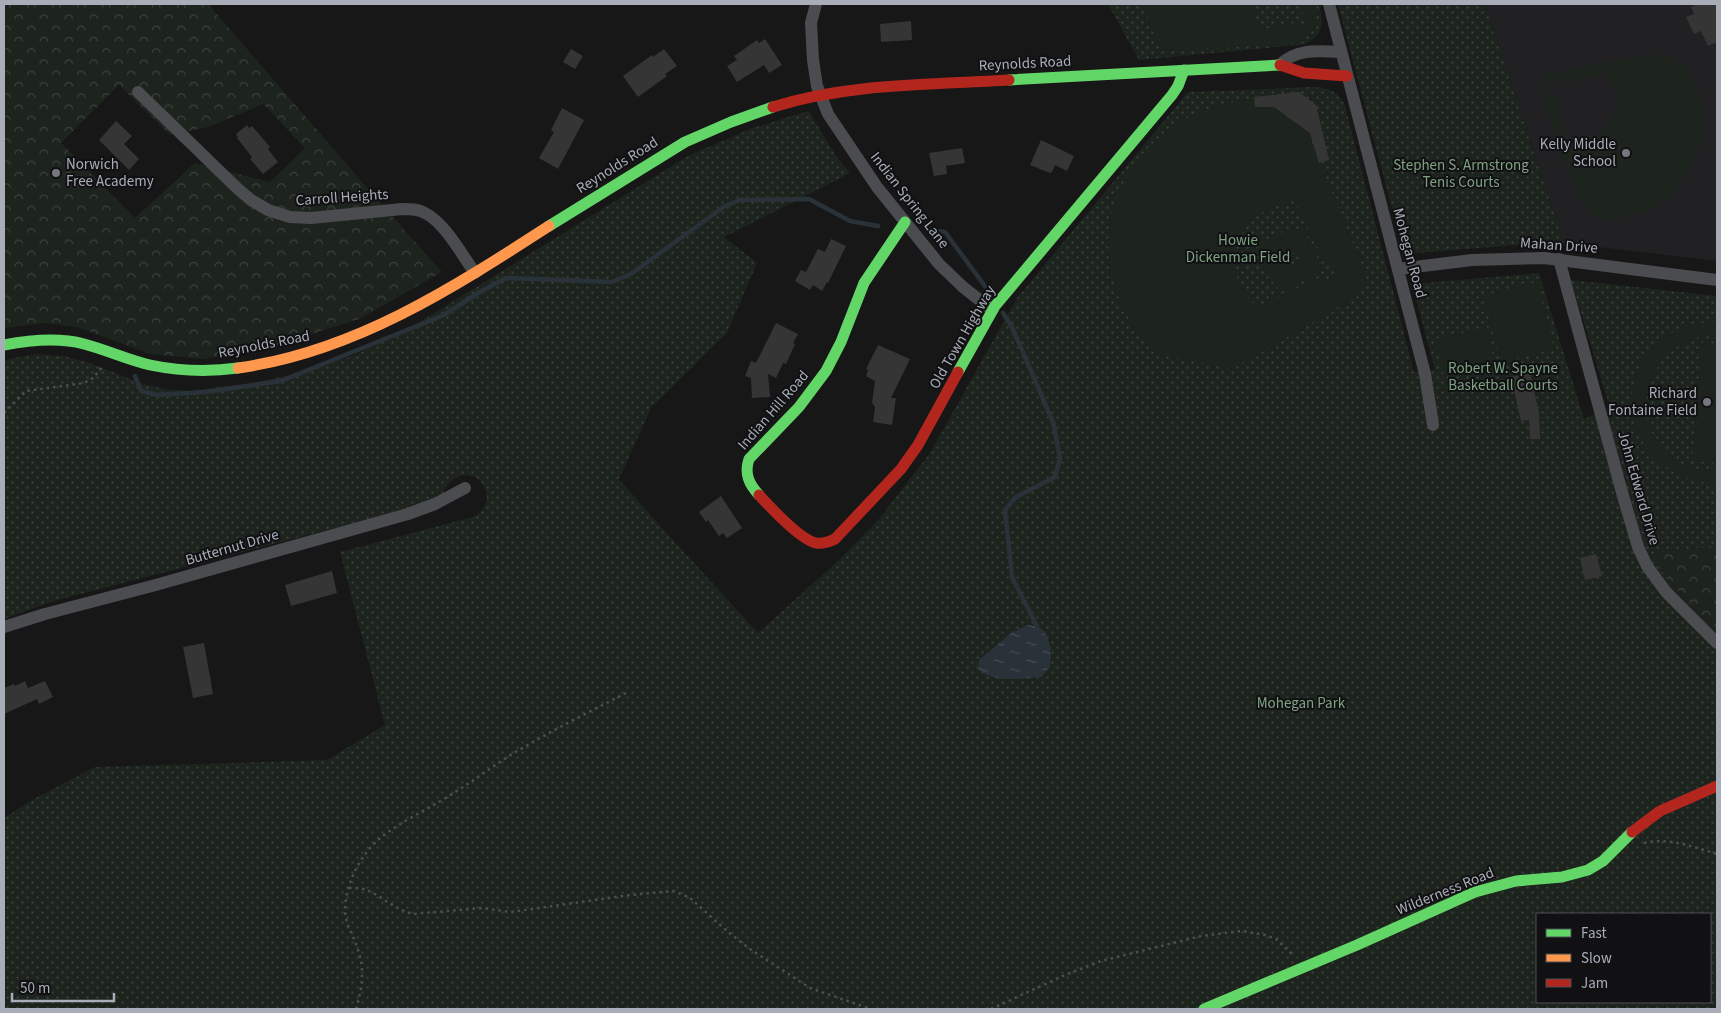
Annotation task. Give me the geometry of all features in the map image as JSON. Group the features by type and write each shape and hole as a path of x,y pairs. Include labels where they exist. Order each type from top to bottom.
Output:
{"street":[{"name":"Indian Spring Lane","path":"816,4 812,15 811,34 814,74 824,106 836,127 877,187 951,277 992,310"},
{"name":"Mohegan Road","path":"1329,4 1425,374 1432,425"},
{"name":"Reynolds Road","path":"1280,65 1288,58 1299,53 1341,52"},
{"name":"Reynolds Road","path":"4,345 27,341 55,340 86,344 154,367 188,370 223,370 280,360 322,349 359,336 401,315 475,273 685,142 723,125 769,108 820,94 875,88 1280,65 1301,73 1347,76"},
{"name":"Old Town Highway","path":"822,543 830,542 839,536 907,462 992,310 1172,95 1178,86 1184,70"},
{"name":"Carroll Heights","path":"138,92 237,188 260,206 279,214 300,218 402,209 418,210 426,213 438,223 475,273"},
{"name":"Indian Hill Road","path":"822,543 812,541 801,535 754,490 748,480 747,465 752,456 798,407 826,371 841,342 864,282 905,222"},
{"name":"Mahan Drive","path":"1398,269 1472,260 1509,258 1560,259 1717,280"},
{"name":"John Edward Drive","path":"1560,259 1638,547 1652,574 1666,592 1717,643"},
{"name":"Butternut Drive","path":"4,627 408,514 435,504 465,488"},
{"name":"Wilderness Road","path":"1204,1009 1475,892 1516,881 1562,877 1588,870 1603,861 1636,828 1660,811 1717,786"}],"path":[{"path":"4,413 26,391 90,381 103,367 110,353"},
{"path":"356,1009 363,981 358,948 347,923 346,899 359,864 378,839 531,744 626,693"},
{"path":"1640,843 1658,840 1686,844 1717,854"},
{"path":"349,888 363,889 371,892 404,912 413,914 482,908 511,912 630,894 673,891 688,896 750,949 810,988 871,1009"},
{"path":"991,1009 1065,975 1101,961 1219,933 1252,932 1276,939 1305,967"}],"shaded area":[{"name":"Kelly Middle School","path":"1485,4 1717,4 1717,261 1564,243"}],"green space":[{"name":"Norwich Free Academy","path":"4,4 208,4 442,272 359,319 268,348 203,359 150,354 77,327 45,323 4,328","holes":["119,85 170,135 208,127 263,104 305,148 270,182 195,163 135,218 61,143"]},
{"path":"1108,4 1319,4 1322,25 1314,38 1300,45 1139,60"},
{"path":"1142,4 1252,4 1255,18 1265,29 1295,23 1305,26 1308,19 1302,13 1300,4 1312,4 1316,24 1303,42 1223,48 1161,49"},
{"name":"Stephen S. Armstrong Tenis Courts","path":"1338,4 1485,4 1564,243 1404,254"},
{"path":"1660,54 1669,56 1677,61 1690,75 1699,96 1702,118 1700,140 1693,162 1682,181 1667,197 1649,210 1627,217 1608,219 1594,216 1590,213 1578,194 1561,155 1540,87 1547,75 1619,60","holes":["1605,74 1615,91 1615,110 1612,119 1606,127 1590,139 1566,140 1557,99 1550,93 1549,85 1551,82 1557,80 1569,83"]},
{"name":"Mohegan Park","path":"1313,87 1332,91 1340,97 1345,106 1414,372 1435,370 1412,284 1539,273 1584,419 1610,408 1571,280 1717,296 1717,545 1649,554 1680,593 1717,628 1717,1009 4,1009 4,818 32,800 95,767 327,760 385,725 340,552 473,517 482,510 486,501 486,493 483,485 477,479 469,475 460,476 449,483 438,501 50,602 4,619 4,360 36,354 63,356 90,363 143,384 189,391 257,382 312,370 357,354 415,325 688,156 750,129 809,111 835,155 850,173 724,237 757,263 727,333 651,408 619,479 758,633 840,559 879,519 930,453 1017,298 1188,92"},
{"path":"1255,100 1255,107 1280,107 1291,121 1308,128 1316,156 1366,275 1359,293 1331,312 1231,369 1162,355 1147,346 1138,335 1125,311 1112,274 1109,237 1116,202 1131,170 1153,143 1182,121 1217,106","holes":["1294,201 1325,262 1333,266 1335,273 1331,280 1327,281 1318,278 1257,307 1244,292 1237,275 1235,259 1238,242 1246,228 1259,215 1275,206"]},
{"path":"1292,228 1304,230 1321,265 1317,274 1281,291 1269,278 1257,249 1260,243","holes":["1294,253 1299,258 1294,266 1286,261 1288,255"]},
{"path":"1537,282 1554,348 1501,362 1483,296"},
{"path":"1717,322 1717,335 1691,339 1671,352 1656,369 1648,391 1647,413 1653,435 1666,453 1687,466 1717,471 1717,484 1679,474 1652,455 1637,429 1632,400 1638,371 1654,346 1680,329"},
{"path":"1487,327 1494,361 1443,373 1435,340"},
{"name":"Richard Fontaine Field","path":"1702,342 1717,344 1717,463 1692,461"},
{"path":"1717,535 1717,628 1689,602 1648,553"}],"water":[{"path":"1028,625 1037,626 1045,632 1051,648 1050,667 1041,677 1008,679 992,677 978,669 979,660 1011,633"}],"building":[{"path":"1698,4 1717,4 1717,42 1708,46 1701,31 1694,34 1686,17 1694,14 1691,7"},
{"path":"911,21 912,40 881,42 880,24"},
{"path":"765,39 782,65 769,73 764,65 737,82 727,66 737,60 734,56 757,40 759,43"},
{"path":"571,49 583,56 575,69 563,62"},
{"path":"664,49 677,66 665,74 667,76 638,97 623,76 652,55 653,57"},
{"path":"1299,92 1316,105 1329,160 1319,163 1310,133 1274,107 1255,107 1254,97"},
{"path":"562,108 584,120 558,169 539,158 554,132 551,130"},
{"path":"116,121 132,136 124,144 139,159 129,170 99,140"},
{"path":"247,125 249,128 252,126 270,147 268,149 278,162 263,174 250,159 252,157 237,138 236,134"},
{"path":"1041,140 1074,156 1067,171 1055,165 1050,173 1030,165"},
{"path":"962,148 965,163 946,166 947,174 934,176 929,153"},
{"path":"831,239 846,246 828,283 822,291 813,285 810,290 795,281 801,270 806,272 818,249 825,252"},
{"path":"776,323 798,334 793,343 795,344 786,364 783,363 776,378 768,374 770,397 752,398 751,378 745,376 751,361 756,363"},
{"path":"878,345 910,359 891,398 896,398 892,425 873,422 875,407 872,403 875,381 866,376 868,370 866,369"},
{"path":"1530,373 1539,413 1540,439 1530,439 1529,420 1521,421 1511,377"},
{"path":"721,496 742,528 727,538 723,533 719,536 708,520 706,522 699,512"},
{"path":"1596,554 1602,576 1585,580 1580,558"},
{"path":"332,571 337,593 291,606 285,585"},
{"path":"204,643 213,694 193,698 183,647"},
{"path":"25,681 28,688 45,681 53,697 39,704 37,699 4,714 4,688 14,684 15,686"}],"waterway":[{"path":"135,376 141,391 157,395 206,392 281,381 444,315 506,278 612,282 631,274 725,206 740,200 809,199 850,221 878,226"},
{"path":"930,230 945,232 990,293"},
{"path":"1003,313 1012,327 1053,422 1060,458 1055,477 1016,497 1005,510 1012,577 1037,626"}],"traffic: fast":[{"path":"1009,80 1280,65"},
{"path":"958,372 995,306 1172,95 1178,86 1184,70"},
{"path":"549,226 685,142 731,122 773,107"},
{"path":"759,495 748,478 749,459 799,407 826,371 841,342 864,283 905,222"},
{"path":"4,345 64,340 101,349 142,363 172,369 216,370 238,368"},
{"path":"1204,1009 1357,945 1475,892 1516,881 1562,877 1588,870 1603,861 1632,832"}],"traffic: slow":[{"path":"238,368 281,360 322,348 362,332 439,294 549,226"}],"traffic: jam":[{"path":"1280,65 1304,73 1347,76"},
{"path":"773,107 831,93 861,89 1009,80"},
{"path":"759,495 786,522 810,541 821,543 835,539 901,469 918,445 958,372"},
{"path":"1632,832 1660,811 1717,786"}],"place":[{"name":"Kelly Middle School","path":"1626,153"},
{"name":"Norwich Free Academy","path":"56,173"},
{"name":"Richard Fontaine Field","path":"1707,402"}],"park label":[{"name":"Howie Dickenman Field","path":"1238,248"},
{"name":"Robert W. Spayne Basketball Courts","path":"1503,376"}]}
